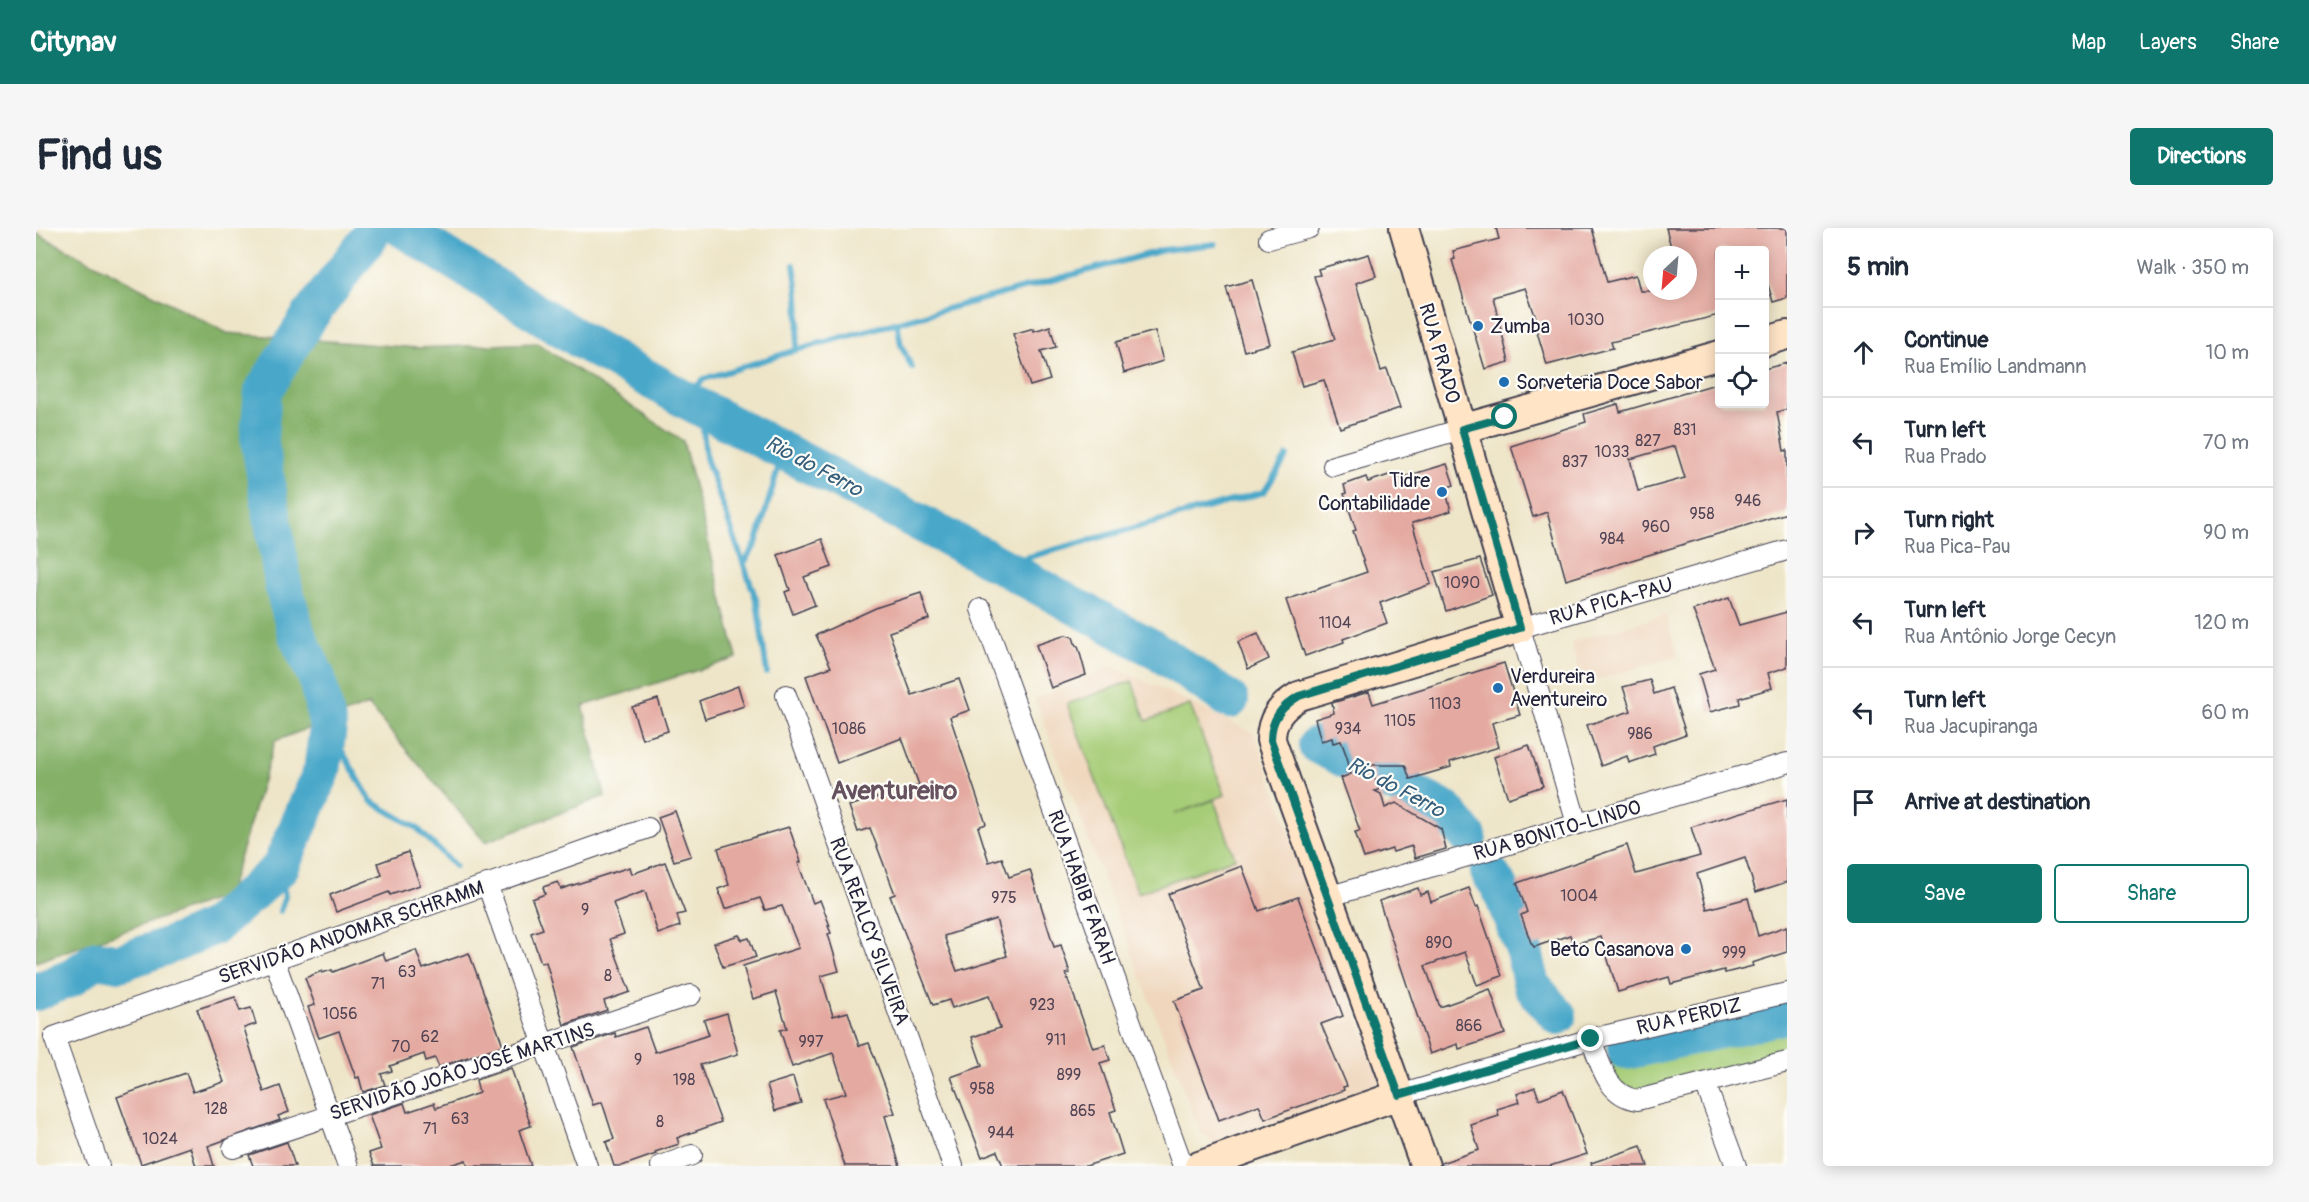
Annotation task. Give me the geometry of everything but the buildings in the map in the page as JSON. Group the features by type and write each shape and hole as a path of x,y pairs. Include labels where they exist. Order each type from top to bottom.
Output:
{"street":[{"path":"1269,239 1309,228"},
{"name":"RUA PRADO","path":"1404,228 1577,824"},
{"path":"1769,341 1787,336"},
{"path":"1333,466 1715,356"},
{"name":"RUA PICA-PAU","path":"1327,897 1271,740 1273,722 1280,711 1299,696 1520,628 1787,550"},
{"name":"RUA HABIB FARAH","path":"981,609 1183,1166"},
{"name":"RUA REALCY SILVEIRA","path":"786,695 953,1166"},
{"name":"RUA BONITO-LINDO","path":"1327,897 1787,763"},
{"name":"SERVIDÃO ANDOMAR SCHRAMM","path":"99,1166 54,1037 648,828"},
{"path":"487,884 587,1166"},
{"path":"1327,897 1425,1166"},
{"path":"274,959 348,1166"},
{"name":"RUA PERDIZ","path":"1399,1095 1591,1039 1787,993"},
{"name":"SERVIDÃO JOÃO JOSÉ MARTINS","path":"233,1148 691,995"},
{"path":"1591,1039 1609,1083 1617,1092 1627,1098 1637,1100 1787,1062"},
{"path":"1706,1083 1736,1166"},
{"path":"1199,1166 1399,1095"},
{"path":"661,1166 692,1155"}],"shaded area":[{"path":"1666,615 1678,656 1583,684 1571,642"},
{"path":"1113,666 1254,733 1380,1077 1379,1085 1372,1091 1224,1141 1214,1143 1200,1132 1035,699"}],"green space":[{"path":"36,233 227,333 417,348 537,343 683,441 737,658 583,706 605,796 485,842 368,705 275,741 228,895 36,962"},
{"path":"1132,681 1146,721 1190,705 1225,795 1175,814 1214,800 1235,858 1138,893 1067,704"},
{"path":"1787,1007 1787,1056 1636,1092 1619,1084 1609,1059 1614,1050"}],"waterway":[{"path":"36,992 71,978 97,959 119,963 181,941 216,925 280,868 322,771 328,727 317,678 297,635 284,589 259,437 263,391 309,317 370,236 373,228"},
{"name":"Rio do Ferro","path":"401,228 585,343 684,399 1000,565 1154,649 1230,700"},
{"path":"684,399 704,379 796,350 1163,250 1215,244"},
{"path":"794,265 799,307 796,350"},
{"path":"897,322 901,345 912,368"},
{"path":"701,408 706,458 757,602 767,673"},
{"path":"744,563 756,544 778,469 786,452"},
{"path":"1000,565 1264,492 1287,456"},
{"path":"328,727 371,801 417,828 455,866"},
{"name":"Rio do Ferro","path":"1317,745 1446,810 1468,837"},
{"path":"280,868 285,896 280,911"},
{"name":"Rio do Ferro","path":"1489,872 1500,888 1523,947 1532,986 1558,1016"},
{"name":"Rio do Ferro","path":"1626,1051 1787,1015"}],"place":[{"name":"Zumba","path":"1478,326"},
{"name":"Sorveteria Doce Sabor","path":"1504,382"},
{"name":"Tidre Contabilidade","path":"1442,492"},
{"name":"Verdureira Aventureiro","path":"1498,688"},
{"name":"Beto Casanova","path":"1686,949"}],"district":[{"name":"Aventureiro","path":"894,790"}],"route":[{"path":"1505,417 1462,429 1520,628 1299,696 1280,711 1273,722 1271,740 1399,1095 1591,1039"}]}
